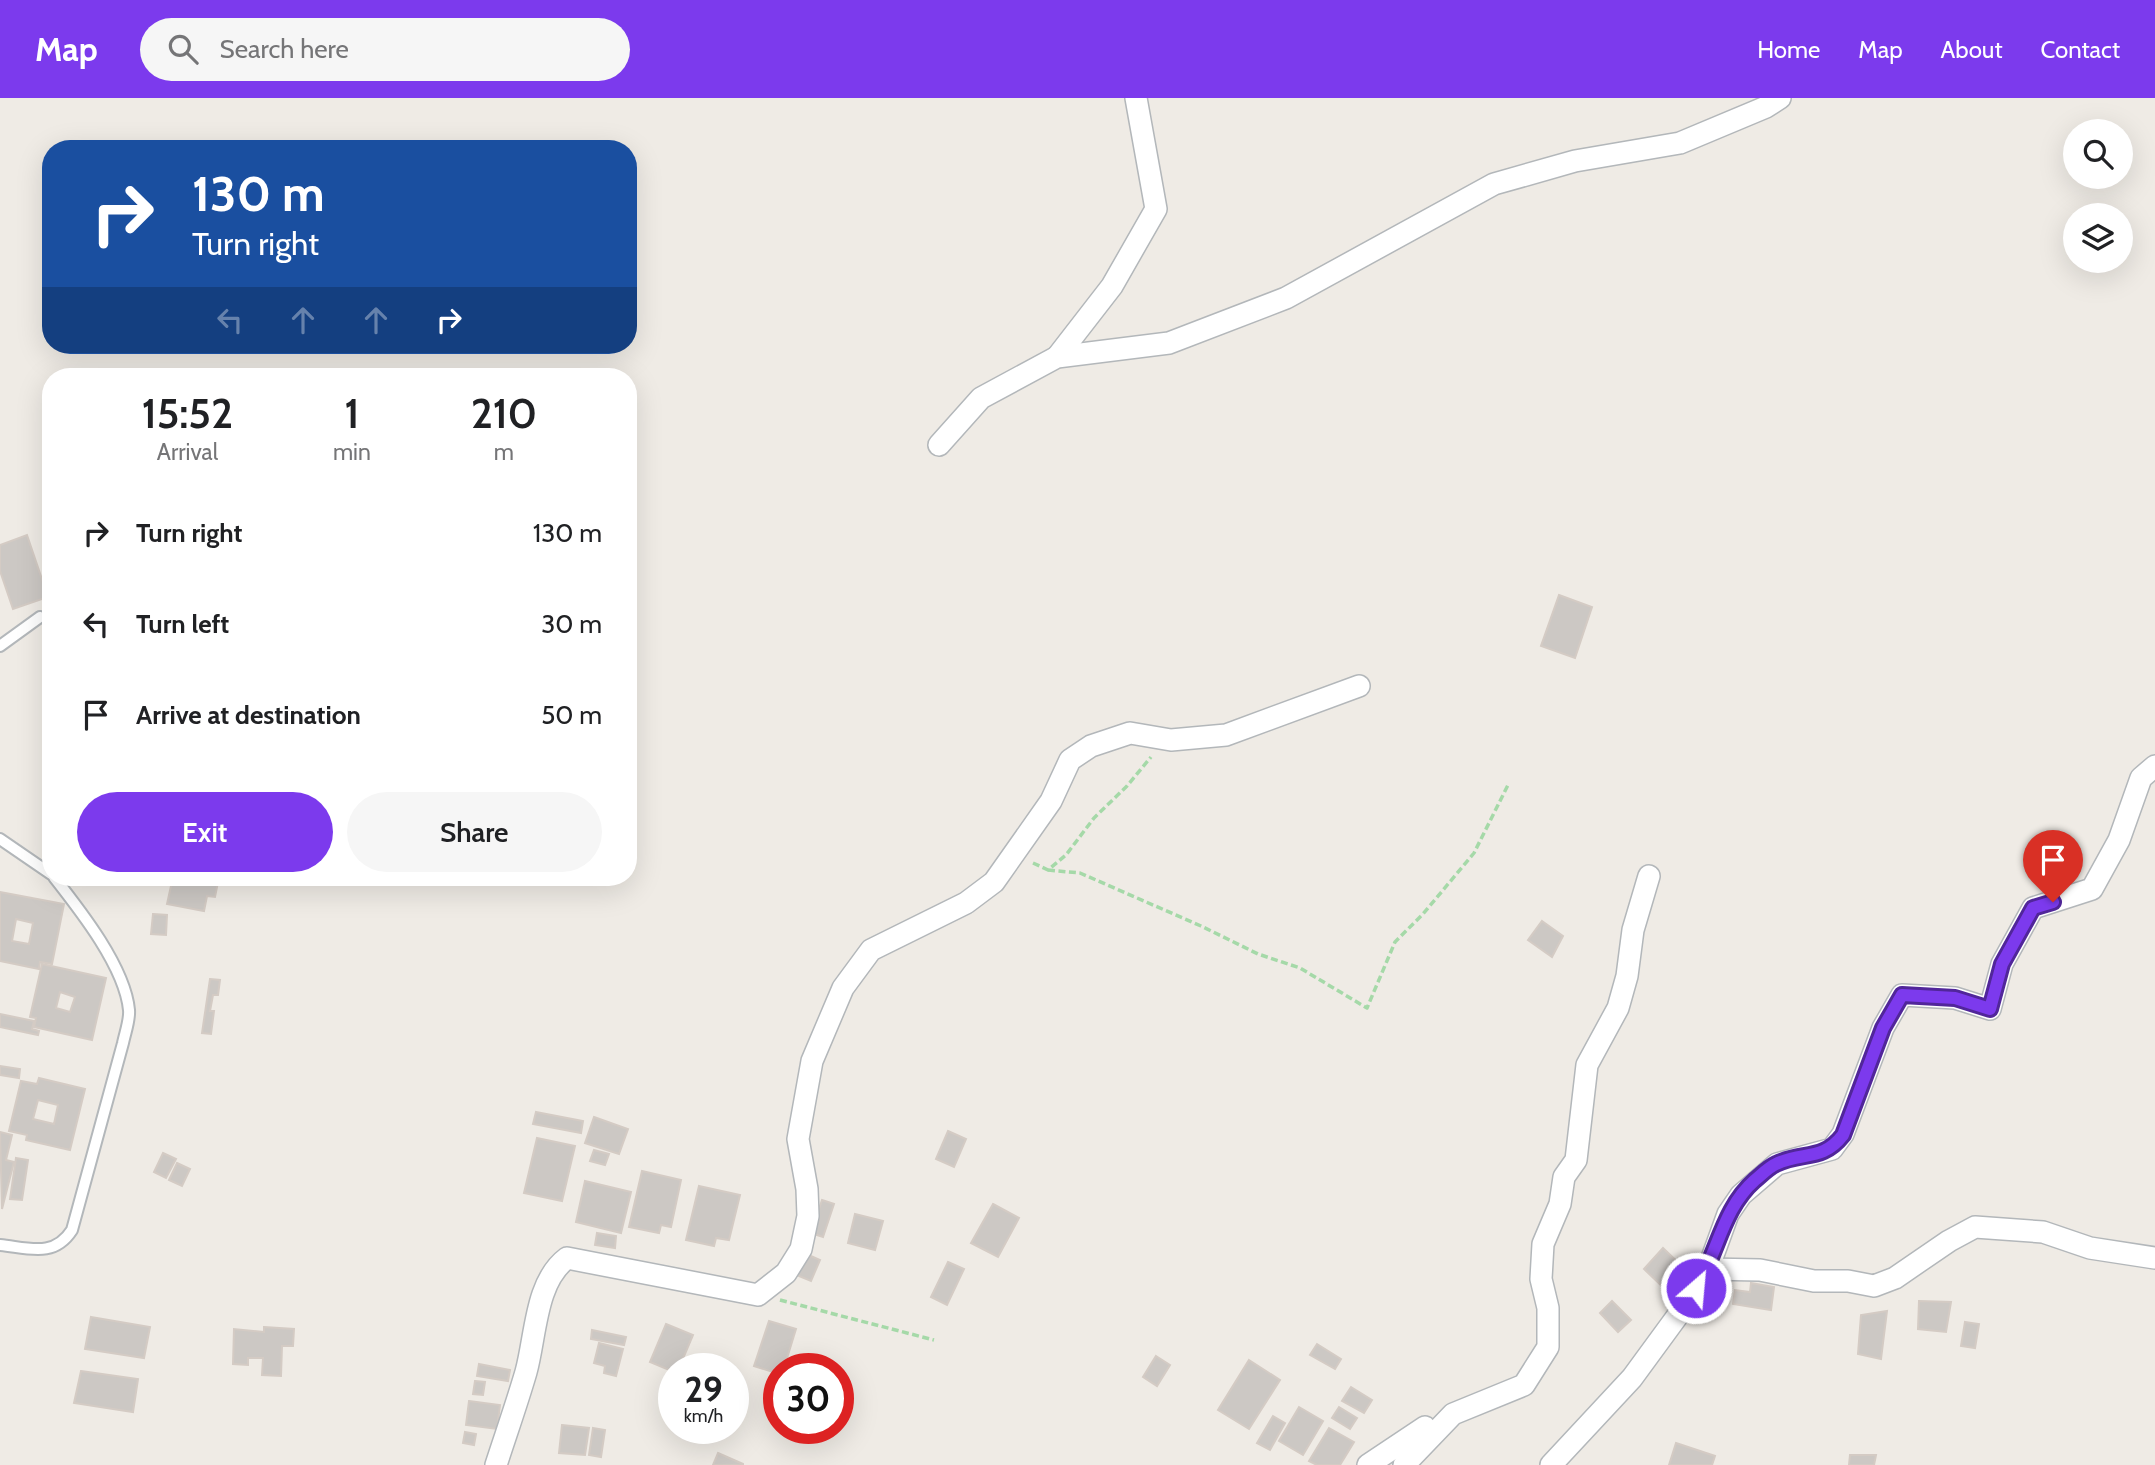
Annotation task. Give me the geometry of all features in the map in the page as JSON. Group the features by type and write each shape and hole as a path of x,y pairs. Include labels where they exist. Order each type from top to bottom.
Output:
{"street":[{"path":"1057,357 1112,285 1156,209 1136,98"},
{"path":"939,444 981,398 1057,357 1169,343 1286,298 1494,184 1574,161 1680,143 1766,107 1780,98"},
{"path":"496,1465 526,1372 541,1298 558,1265 567,1258 758,1295 786,1273 802,1249 808,1216 807,1189 798,1139 801,1112 812,1061 843,988 871,950 966,903 994,882 1051,801 1070,760 1091,746 1130,733 1171,740 1226,735 1359,686"},
{"path":"1551,1465 1632,1378 1708,1269 1728,1214 1741,1195 1776,1164 1832,1149 1843,1135 1883,1028 1902,995 1955,998 1990,1009 2002,964 2033,908 2092,889 2119,840 2141,778 2155,766"},
{"path":"1404,1465 1453,1414 1524,1385 1548,1347 1548,1308 1541,1279 1542,1244 1560,1204 1564,1177 1576,1160 1587,1065 1618,1007 1627,976 1633,930 1649,876"},
{"path":"1708,1269 1760,1270 1814,1281 1847,1281 1874,1286 1895,1278 1949,1241 1975,1227 2043,1232 2090,1248 2155,1258"},
{"path":"1368,1465 1431,1423 1449,1406 1475,1404"}],"lane":[{"path":"0,646 40,617"},
{"path":"0,839 42,868"},
{"path":"0,1245 42,1249 56,1247 64,1242 72,1230 129,1012 122,981 77,907 61,886"}],"path":[{"path":"1048,870 1066,855 1086,827 1127,786 1145,762 1171,740"},
{"path":"1008,861 1036,863 1048,870 1080,873 1202,926 1258,954 1300,968 1367,1008 1395,942 1423,914 1474,853 1509,783"},
{"path":"758,1295 934,1340"}],"building":[{"path":"27,535 42,579 42,599 13,609 0,571 0,545"},
{"path":"1559,595 1592,607 1575,658 1541,646"},
{"path":"171,886 217,886 215,897 207,896 204,911 167,904"},
{"path":"0,892 64,904 52,964 40,962 39,969 0,961","holes":["16,919 33,923 29,944 12,941"]},
{"path":"153,914 167,915 166,935 151,934"},
{"path":"1542,921 1563,936 1552,957 1528,940"},
{"path":"42,964 106,978 92,1040 34,1027 36,1018 30,1017","holes":["60,992 75,997 70,1012 56,1008"]},
{"path":"210,979 220,980 218,995 213,995 210,1011 214,1011 211,1034 202,1033"},
{"path":"0,1014 34,1021 32,1029 39,1031 38,1035 0,1027"},
{"path":"0,1066 20,1069 19,1078 0,1075"},
{"path":"39,1078 85,1089 70,1150 26,1140 27,1135 9,1131 21,1081 37,1084","holes":["38,1100 58,1105 54,1124 33,1119"]},
{"path":"536,1112 583,1121 581,1133 533,1124"},
{"path":"594,1117 628,1129 619,1154 585,1143"},
{"path":"948,1131 966,1139 954,1167 936,1159"},
{"path":"0,1132 12,1135 6,1160 14,1162 2,1209"},
{"path":"537,1138 575,1146 562,1201 524,1193"},
{"path":"594,1150 609,1154 605,1165 590,1161"},
{"path":"163,1153 176,1159 166,1178 154,1172"},
{"path":"16,1158 28,1160 22,1200 10,1199"},
{"path":"177,1163 190,1169 182,1186 169,1180"},
{"path":"642,1171 681,1180 671,1227 661,1225 659,1233 629,1227"},
{"path":"585,1181 631,1192 621,1233 576,1222"},
{"path":"699,1186 740,1195 729,1240 716,1238 714,1246 686,1240"},
{"path":"822,1200 834,1204 823,1237 811,1233"},
{"path":"993,1204 1019,1218 998,1257 971,1243"},
{"path":"855,1214 883,1221 875,1250 848,1243"},
{"path":"597,1233 616,1236 615,1248 595,1245"},
{"path":"1663,1248 1686,1270 1667,1291 1644,1269"},
{"path":"804,1253 820,1260 811,1281 794,1274"},
{"path":"948,1262 964,1269 947,1305 931,1297"},
{"path":"1751,1283 1774,1287 1771,1310 1733,1304 1735,1290 1750,1292"},
{"path":"1612,1301 1631,1320 1618,1332 1600,1313"},
{"path":"1919,1301 1951,1302 1946,1332 1918,1329"},
{"path":"1887,1311 1881,1359 1858,1354 1861,1315"},
{"path":"91,1317 150,1327 144,1358 85,1349"},
{"path":"769,1321 796,1329 789,1353 763,1353 763,1369 754,1366"},
{"path":"1965,1322 1979,1324 1975,1348 1961,1346"},
{"path":"666,1324 693,1335 685,1353 658,1353 658,1365 650,1362"},
{"path":"264,1327 294,1329 293,1346 282,1346 281,1376 262,1375 263,1358 248,1358 248,1365 233,1364 234,1329 264,1332"},
{"path":"592,1330 626,1337 624,1345 591,1339"},
{"path":"599,1343 623,1349 616,1376 604,1373 605,1366 594,1363"},
{"path":"1317,1344 1341,1359 1335,1369 1310,1355"},
{"path":"1156,1356 1170,1365 1157,1386 1143,1377"},
{"path":"1249,1360 1280,1380 1249,1429 1218,1410"},
{"path":"479,1364 510,1370 508,1381 477,1376"},
{"path":"81,1371 138,1379 133,1412 74,1403"},
{"path":"475,1381 485,1382 483,1395 473,1394"},
{"path":"1351,1387 1372,1400 1364,1413 1342,1401"},
{"path":"469,1401 500,1405 497,1429 466,1425"},
{"path":"1299,1407 1323,1421 1303,1455 1279,1441"},
{"path":"1339,1407 1357,1418 1350,1429 1332,1418"},
{"path":"1273,1416 1285,1423 1270,1450 1257,1443"},
{"path":"562,1425 589,1428 585,1455 559,1453"},
{"path":"593,1428 605,1430 601,1457 589,1455"},
{"path":"1329,1428 1354,1442 1340,1465 1317,1465 1309,1461"},
{"path":"465,1432 476,1434 474,1445 463,1443"},
{"path":"1676,1443 1715,1456 1712,1465 1669,1465"},
{"path":"718,1453 743,1464 743,1465 713,1465"},
{"path":"1850,1455 1876,1455 1874,1465 1849,1465"}],"route":[{"path":"1696,1288 1708,1269 1728,1214 1741,1195 1776,1164 1832,1149 1843,1135 1883,1028 1902,995 1955,998 1990,1009 2002,964 2033,908 2053,902"}]}
